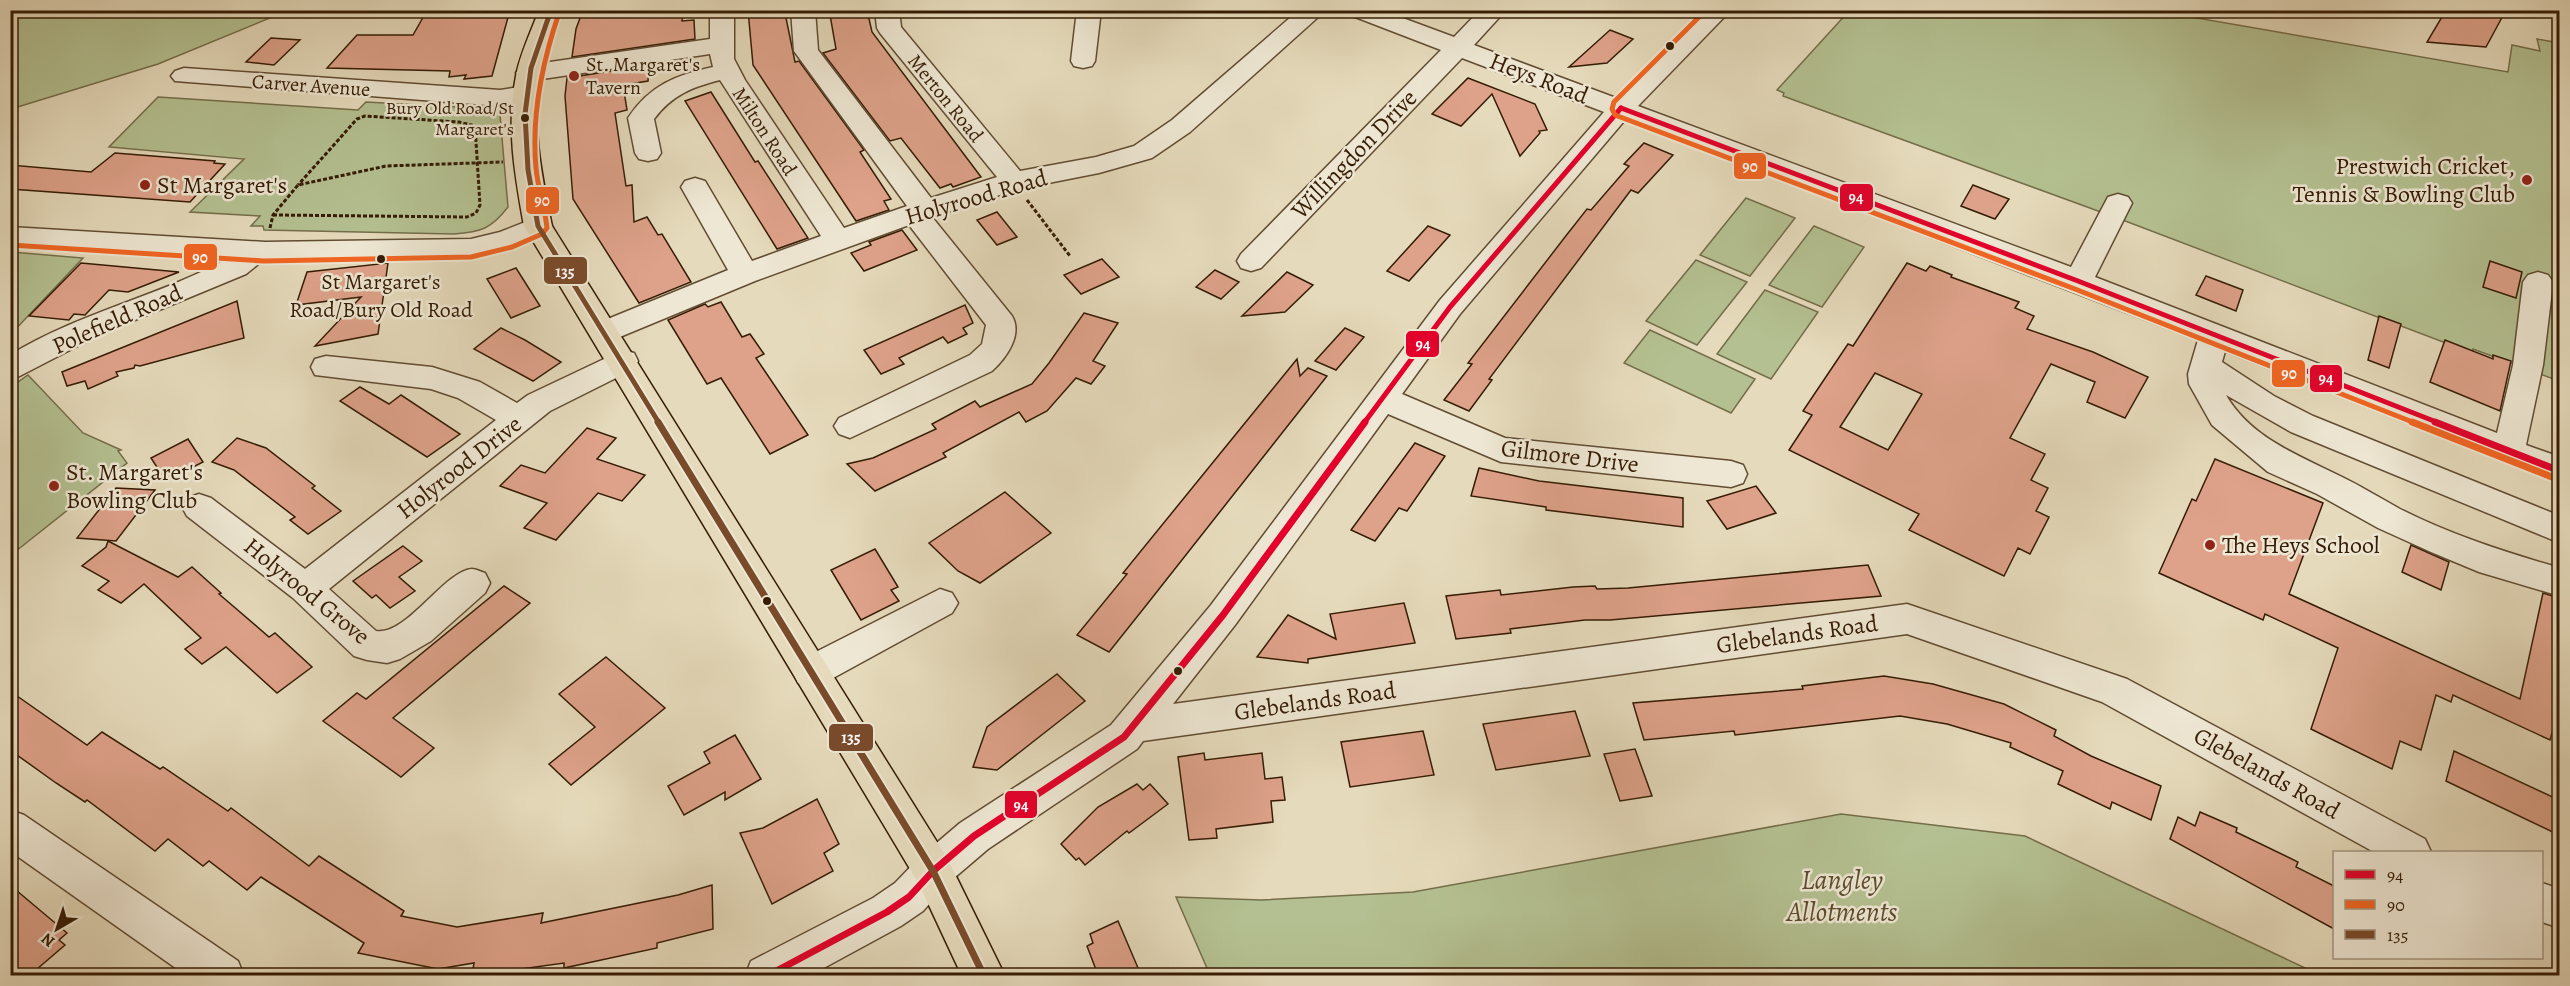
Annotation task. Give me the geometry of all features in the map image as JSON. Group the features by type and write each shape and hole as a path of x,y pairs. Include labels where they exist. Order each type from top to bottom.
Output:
{"main road":[{"path":"551,10 527,84 525,160 537,226 623,361 933,871 984,975"}],"street":[{"name":"Milton Road","path":"722,10 722,58 728,71 838,241"},
{"path":"803,10 806,51 923,210 1001,323 1000,339 992,355 981,363 851,427"},
{"name":"Merton Road","path":"887,10 889,28 1014,181"},
{"path":"1083,61 1089,10"},
{"name":"Holyrood Road","path":"604,332 745,274 923,210 1014,181 1099,165 1143,152 1180,126 1314,10"},
{"name":"Heys Road","path":"1358,10 2078,281 2210,351 2509,450 2559,471"},
{"name":"Willingdon Drive","path":"1251,261 1494,10"},
{"path":"766,975 887,912 909,897 933,871 974,836 1124,737 1135,726 1223,615 1450,307 1621,108 1719,10"},
{"name":"Carver Avenue","path":"195,80 500,98 527,84 722,45"},
{"path":"648,153 641,118 657,96 676,84 728,71"},
{"path":"695,187 745,274"},
{"path":"2078,281 2118,203"},
{"path":"923,210 995,294"},
{"path":"10,236 260,252 471,248 507,239 537,226"},
{"name":"Polefield Road","path":"10,370 27,358 105,322 236,267 260,252"},
{"path":"2509,450 2528,364 2538,282"},
{"path":"2210,351 2263,404 2302,424 2559,530"},
{"path":"2210,351 2204,384 2223,417 2238,432 2279,463 2329,485 2390,519 2443,542 2491,562 2559,582"},
{"name":"Holyrood Drive","path":"305,588 539,403 623,361"},
{"path":"326,367 432,378 469,390 520,419"},
{"name":"Gilmore Drive","path":"1383,399 1501,450 1731,474"},
{"name":"Holyrood Grove","path":"199,507 305,588 367,645 387,648 418,630 473,583"},
{"path":"811,672 940,603"},
{"name":"Glebelands Road","path":"1135,726 1907,619 2114,690 2409,851"},
{"path":"10,828 223,975"},
{"path":"2543,904 2559,909"}],"path":[{"path":"260,252 273,215 357,118 365,116 459,122 475,126 480,205 476,213 467,217 273,215"},
{"path":"298,185 386,166 525,160"},
{"path":"1014,181 1070,256"}],"green space":[{"path":"11,10 287,11 158,64 11,109"},
{"path":"1976,10 2072,16 2174,14 2508,72 2512,45 2540,51 2537,39 2559,43 2559,381 2473,349 2472,353 2120,219 1783,96 1784,93 1777,90 1849,11"},
{"path":"158,97 358,110 366,102 494,109 500,115 508,207 491,225 485,228 454,234 264,230 263,226 251,226 260,216 190,212 244,159 109,147"},
{"path":"1746,198 1795,218 1750,276 1700,255"},
{"path":"1814,226 1864,247 1822,307 1769,285"},
{"path":"10,252 83,258 11,334"},
{"path":"1696,260 1747,282 1697,345 1646,321"},
{"path":"1765,290 1818,312 1771,379 1717,354"},
{"path":"1650,330 1755,379 1731,413 1624,363"},
{"name":"St. Margaret's Bowling Club","path":"28,375 83,433 121,450 118,451 127,463 11,555 11,387"},
{"name":"Langley Allotments","path":"1841,814 2025,836 2320,975 1210,975 1176,897 1261,900 1413,892"}],"building":[{"path":"483,10 510,10 492,76 464,79 466,75 449,77 450,71 327,68 357,35 413,35 425,14 482,13"},
{"path":"583,10 683,10 682,21 694,20 695,39 572,57 576,29"},
{"path":"748,10 785,13 795,62 799,61 864,150 860,152 891,199 884,201 889,210 856,221 753,65"},
{"path":"839,10 867,10 872,32 981,177 953,187 951,184 940,188 901,138 890,141 823,53 836,49 830,15 840,14"},
{"path":"2446,10 2506,10 2486,47 2427,42"},
{"path":"1610,30 1633,39 1607,63 1569,67"},
{"path":"271,38 300,40 274,65 246,62"},
{"path":"649,65 648,81 623,85 627,110 615,113 626,186 632,185 634,222 647,217 658,235 662,234 691,282 639,303 573,199 565,96 567,78"},
{"path":"1468,78 1535,104 1547,130 1539,131 1540,133 1520,156 1492,94 1461,126 1432,114"},
{"path":"711,92 755,162 758,161 808,238 777,249 685,101"},
{"path":"1644,143 1673,155 1638,193 1631,190 1489,379 1492,380 1469,411 1444,400 1472,364 1468,363 1565,237 1587,209 1591,210 1629,166 1624,164"},
{"name":"St Margaret's","path":"115,153 215,161 214,163 225,164 190,202 10,189 10,165 91,172"},
{"path":"1973,185 2009,199 1995,219 1961,206"},
{"path":"997,212 1017,237 997,245 977,220"},
{"path":"1428,226 1450,235 1409,281 1387,271"},
{"path":"902,230 917,250 864,271 851,253 871,245 869,242"},
{"path":"1102,259 1119,277 1081,294 1064,275"},
{"path":"2490,261 2522,272 2516,298 2483,287"},
{"path":"81,263 179,272 128,292 109,290 85,315 74,314 69,320 29,316"},
{"path":"388,263 378,334 315,346 361,297 296,305 307,272"},
{"path":"1907,263 1926,271 1930,266 1952,275 1951,277 2019,302 2015,308 2034,316 2027,329 2093,352 2148,377 2125,418 2087,402 2095,382 2051,364 2010,438 2045,454 2031,480 2048,488 2036,511 2049,517 2030,554 2018,548 2004,576 1909,530 1919,514 1789,450 1812,415 1803,411 1848,344 1853,346","holes":["1875,373 1922,394 1888,450 1840,427"]},
{"path":"516,268 540,306 511,318 487,279"},
{"path":"1215,270 1239,282 1221,299 1196,287"},
{"path":"1287,272 1313,285 1285,312 1242,316"},
{"path":"2206,276 2243,290 2236,311 2196,295"},
{"path":"237,301 244,338 140,366 135,365 134,368 116,372 118,376 88,389 85,381 67,386 62,372"},
{"path":"721,302 742,337 750,334 764,354 756,358 808,435 770,454 721,378 707,384 668,320 705,304 708,307"},
{"path":"965,305 973,323 963,328 967,334 948,343 943,337 899,358 904,364 881,374 864,350"},
{"path":"1084,313 1118,323 1093,361 1105,366 1091,384 1076,378 1047,411 1026,422 1019,412 943,453 946,457 875,491 847,464 873,458 936,429 932,424 975,401 980,407 1032,384"},
{"path":"2379,316 2401,324 2389,368 2368,360"},
{"path":"501,328 561,362 533,381 474,349"},
{"path":"1345,328 1364,337 1336,370 1315,361"},
{"path":"2445,340 2493,359 2493,355 2511,361 2500,411 2430,382"},
{"path":"1297,359 1300,376 1308,368 1327,376 1109,652 1077,635 1127,574 1123,573"},
{"path":"360,387 389,404 401,395 460,434 427,457 340,401"},
{"path":"587,428 616,438 597,459 645,475 622,501 598,493 556,540 524,528 547,503 500,486 521,465 545,473"},
{"path":"237,438 266,448 315,486 312,488 341,511 308,534 290,520 295,517 234,470 212,462"},
{"path":"188,439 203,462 166,481 151,458"},
{"path":"1415,443 1445,456 1407,511 1399,508 1375,541 1351,530"},
{"path":"2215,459 2323,503 2289,594 2520,699 2543,593 2559,598 2559,736 2552,733 2550,740 2453,695 2451,702 2436,695 2421,750 2400,741 2392,769 2311,729 2338,648 2265,614 2263,620 2159,573 2192,499 2196,501"},
{"path":"1479,468 1539,481 1683,498 1683,527 1546,510 1546,507 1471,496"},
{"path":"1756,486 1776,513 1727,529 1707,501"},
{"path":"116,488 155,490 116,541 77,538"},
{"path":"1005,492 1051,533 980,583 958,571 929,543"},
{"path":"108,541 178,577 192,567 221,593 219,594 269,637 275,633 312,667 277,693 226,647 202,664 185,649 201,638 144,584 121,603 98,590 109,581 82,566 106,547"},
{"path":"2411,545 2449,562 2441,590 2402,572"},
{"path":"403,546 422,561 399,577 415,591 390,608 376,595 372,598 353,581"},
{"path":"875,549 898,587 891,590 899,601 861,620 831,570"},
{"path":"1868,565 1881,596 1610,620 1585,620 1510,629 1511,633 1456,639 1446,596 1500,590 1501,595 1573,587 1628,588"},
{"path":"504,586 530,603 393,718 434,748 401,777 323,721 357,693 366,699"},
{"path":"1404,603 1415,643 1308,659 1308,663 1257,657 1288,615 1336,639 1330,614"},
{"path":"606,657 665,708 571,785 549,764 595,727 559,694"},
{"path":"1057,674 1085,701 997,770 973,767 987,727"},
{"path":"1884,676 1933,684 2004,704 2056,730 2054,736 2091,756 2161,786 2151,820 2112,802 2110,809 2058,784 2063,771 2010,747 2011,743 1947,724 1900,716 1735,735 1734,731 1644,740 1633,703 1803,689 1802,686"},
{"path":"10,691 87,745 102,732 160,769 163,767 228,811 231,808 309,866 319,856 404,911 401,916 457,927 543,913 541,923 678,895 712,885 713,929 657,943 657,948 564,968 564,963 476,975 472,975 474,963 438,969 358,953 364,943 261,877 247,890 209,861 203,866 168,839 155,851 87,800 85,802 10,750"},
{"path":"1575,711 1590,756 1496,770 1483,724"},
{"path":"1423,731 1434,775 1350,787 1341,742"},
{"path":"735,735 761,779 725,800 725,792 684,815 668,786 710,763 704,752"},
{"path":"1635,749 1652,796 1620,801 1604,754"},
{"path":"2454,751 2559,800 2559,835 2446,781"},
{"path":"1204,753 1205,760 1262,753 1265,779 1282,777 1285,800 1271,801 1273,822 1216,829 1217,838 1189,840 1178,757"},
{"path":"1137,784 1143,790 1150,784 1168,804 1129,833 1127,831 1085,865 1079,858 1076,860 1061,844 1098,807"},
{"path":"817,799 839,844 824,853 833,871 772,904 740,833 763,828"},
{"path":"2200,812 2237,828 2236,832 2298,862 2296,867 2333,886 2333,928 2170,839 2178,817 2195,826"},
{"path":"10,885 67,933 59,940 65,945 30,975 10,975"},
{"path":"1118,921 1141,975 1098,975 1087,946 1093,943 1090,934"}],"transit line":[{"name":"135","path":"551,10 538,43 526,95 526,151 538,226 933,871 984,976"},
{"name":"90","path":"1706,10 1614,102 1612,109 1615,115 2075,289 2557,479"},
{"name":"90","path":"10,245 264,261 471,257 512,247 542,234 547,228 536,168 536,109 542,70 559,13"},
{"name":"94","path":"1621,108 2078,281 2560,471"},
{"name":"94","path":"767,976 887,912 909,897 933,871 974,836 1124,737 1223,615 1450,307 1621,108"}],"place":[{"name":"St. Margaret's Tavern","path":"574,76"},
{"name":"Bury Old Road/St Margaret's","path":"525,118"},
{"name":"Prestwich Cricket, Tennis & Bowling Club","path":"2527,180"},
{"name":"St Margaret's","path":"145,185"},
{"name":"St Margaret's Road/Bury Old Road","path":"381,259"},
{"name":"St. Margaret's Bowling Club","path":"54,486"},
{"name":"The Heys School","path":"2210,545"}]}
